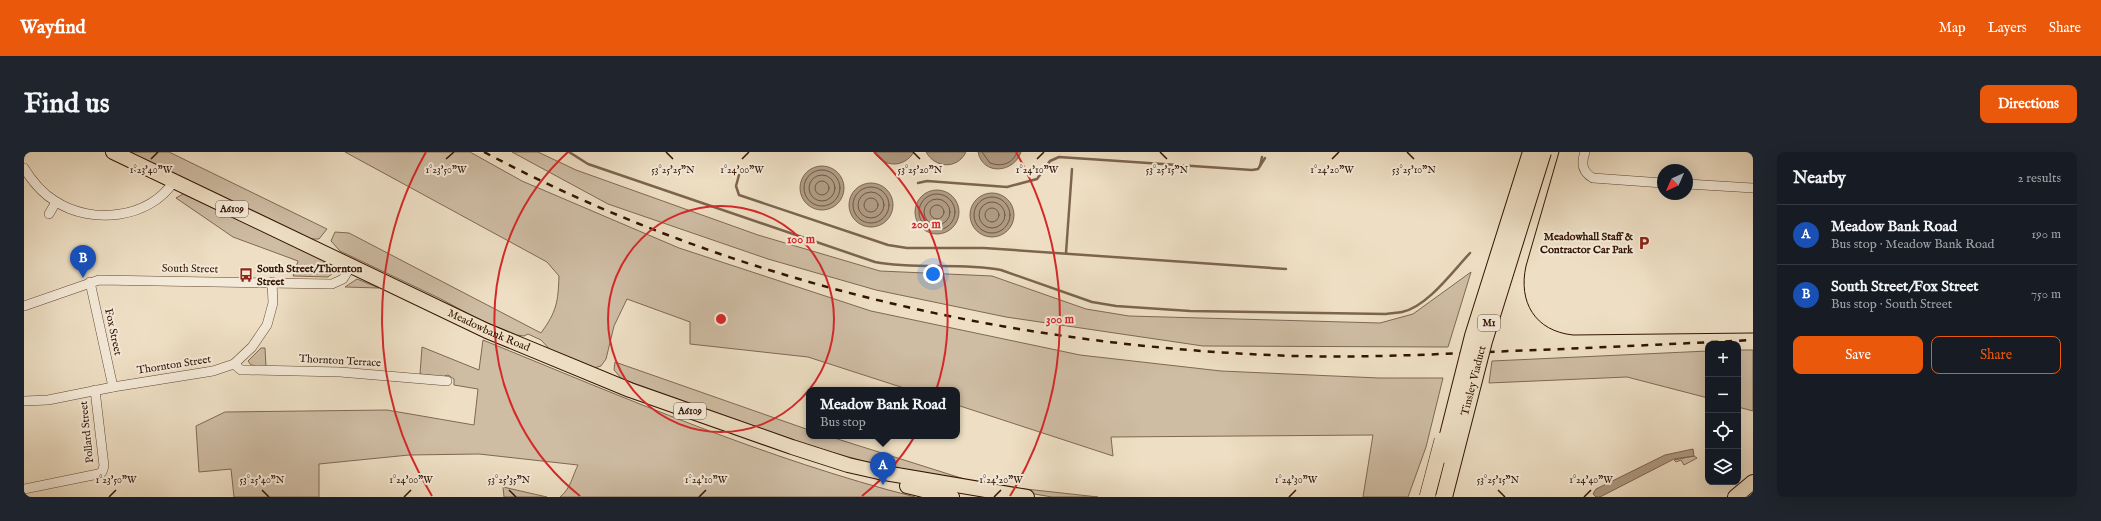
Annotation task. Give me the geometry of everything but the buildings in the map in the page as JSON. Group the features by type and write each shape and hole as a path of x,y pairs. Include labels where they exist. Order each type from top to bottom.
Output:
{"highway":[{"name":"Tinsley Viaduct","path":"1427,497 1469,335 1526,152"},
{"name":"Tinsley Viaduct","path":"1433,497 1473,336 1530,152"},
{"name":"Tinsley Viaduct","path":"1444,497 1484,341 1543,152"},
{"name":"Tinsley Viaduct","path":"1448,497 1487,343 1548,152"}],"main road":[{"name":"Meadowbank Road","path":"113,152 487,331 630,390 792,447 879,472"},
{"name":"A6109","path":"879,472 989,493 1027,497"},
{"name":"A6109","path":"879,472 906,485 952,497"},
{"path":"1735,497 1753,482"}],"street":[{"path":"1585,152 1582,162 1583,166 1588,175 1593,178 1657,183"},
{"path":"24,168 36,184 56,202 68,208 93,215 126,213 144,207 162,197 174,181"},
{"path":"1693,184 1753,188"},
{"path":"49,214 56,202"},
{"name":"South Street","path":"24,306 90,282 109,279 332,284 343,279 351,266"},
{"name":"Fox Street","path":"90,282 113,387"},
{"name":"Thornton Street","path":"24,402 48,400 95,390 213,371 234,364 252,347 267,325 273,303 272,282"},
{"name":"Thornton Terrace","path":"234,364 241,370 340,372 446,381"},
{"name":"Pollard Street","path":"24,489 102,472 104,466 95,390"}],"shaded area":[{"path":"126,152 169,152 327,229 319,239 310,239"},
{"path":"345,152 470,152 522,181 679,248 871,311 1080,355 1221,371 1379,378 1443,378 1426,447 1408,497 1363,497 1373,435 1111,437 1113,456 960,406 960,387 901,387 808,357 690,344 690,322 627,299 614,326 606,359 601,366 594,368 555,355 541,340 528,334 524,336 517,335 478,319 441,299 340,251 331,241 335,232 349,233 541,333 556,306 558,293 559,276 547,262"},
{"path":"512,152 538,152 576,170 758,235 880,271 992,276 1086,309 1129,316 1380,323 1413,314 1471,272 1448,347 1203,346 1006,317 876,290 768,259 608,204"},
{"path":"183,194 325,261 322,265 331,270 332,274 328,277 293,276 298,261 233,237 176,198"},
{"path":"357,279 379,288 345,287"},
{"path":"483,340 643,405 750,446 859,482 915,497 560,497 569,486 578,465 479,454 409,455 319,464 319,497 234,497 231,469 199,472 196,426 225,412 387,410 474,425 478,389 454,385 454,379 448,375 442,377 420,374 422,347 479,370"},
{"path":"261,348 265,348 266,367 251,365 248,361"},
{"path":"1741,350 1753,350 1753,411 1741,408"},
{"path":"1705,351 1705,397 1627,377 1489,383 1492,361"},
{"path":"615,362 806,429 806,439 838,439 980,484 1098,497 1052,497 895,470 817,448 622,379 614,370"},
{"path":"1694,456 1697,458 1684,465 1681,460 1676,462 1674,460"},
{"path":"503,487 547,497 504,497"}],"water":[{"path":"874,152 914,152 905,161 894,164 883,161"},
{"path":"926,152 966,152 957,162 946,165 935,161"},
{"path":"978,152 1021,152 1012,164 1006,168 999,169 986,165 981,160"},
{"path":"818,166 826,166 838,172 844,184 844,192 838,204 826,210 818,210 806,204 800,192 800,184 806,172"},
{"path":"867,183 875,183 887,189 893,201 893,209 887,221 875,227 867,227 855,221 849,209 849,201 855,189"},
{"path":"933,190 941,190 953,196 959,208 959,216 953,228 941,234 933,234 921,228 915,216 915,208 921,196"},
{"path":"988,193 996,193 1008,199 1014,211 1014,219 1008,231 996,237 988,237 976,231 970,219 970,211 976,199"},
{"path":"1693,449 1694,456 1674,459 1600,497 1596,497 1593,494 1596,489 1665,455"}],"waterway":[{"path":"569,152 588,164 875,262 906,266 970,266 1001,270 1092,302 1116,306 1190,311 1386,314 1400,312 1411,309 1430,296 1470,253"},
{"path":"918,183 927,181 1007,187 1037,179 1050,161 1059,157 1252,170 1258,169 1265,158"},
{"path":"1260,166 1262,157"},
{"path":"1066,253 1072,169"},
{"path":"739,175 736,186 739,195 888,245 907,248 984,248 1286,269"}],"tram line":[{"path":"1559,152 1526,266 1524,279 1527,303 1539,321 1548,328 1573,335 1753,333"}],"railway":[{"path":"484,152 579,198 676,238 776,272 878,300 981,322 1085,339 1190,350 1295,356 1376,356 1753,340"}],"place":[{"name":"Meadowhall Staff & Contractor Car Park","path":"1644,243"},
{"name":"South Street/Thornton Street","path":"246,275"},
{"name":"South Street/Fox Street","path":"83,278"},
{"name":"Meadow Bank Road","path":"883,485"}]}
